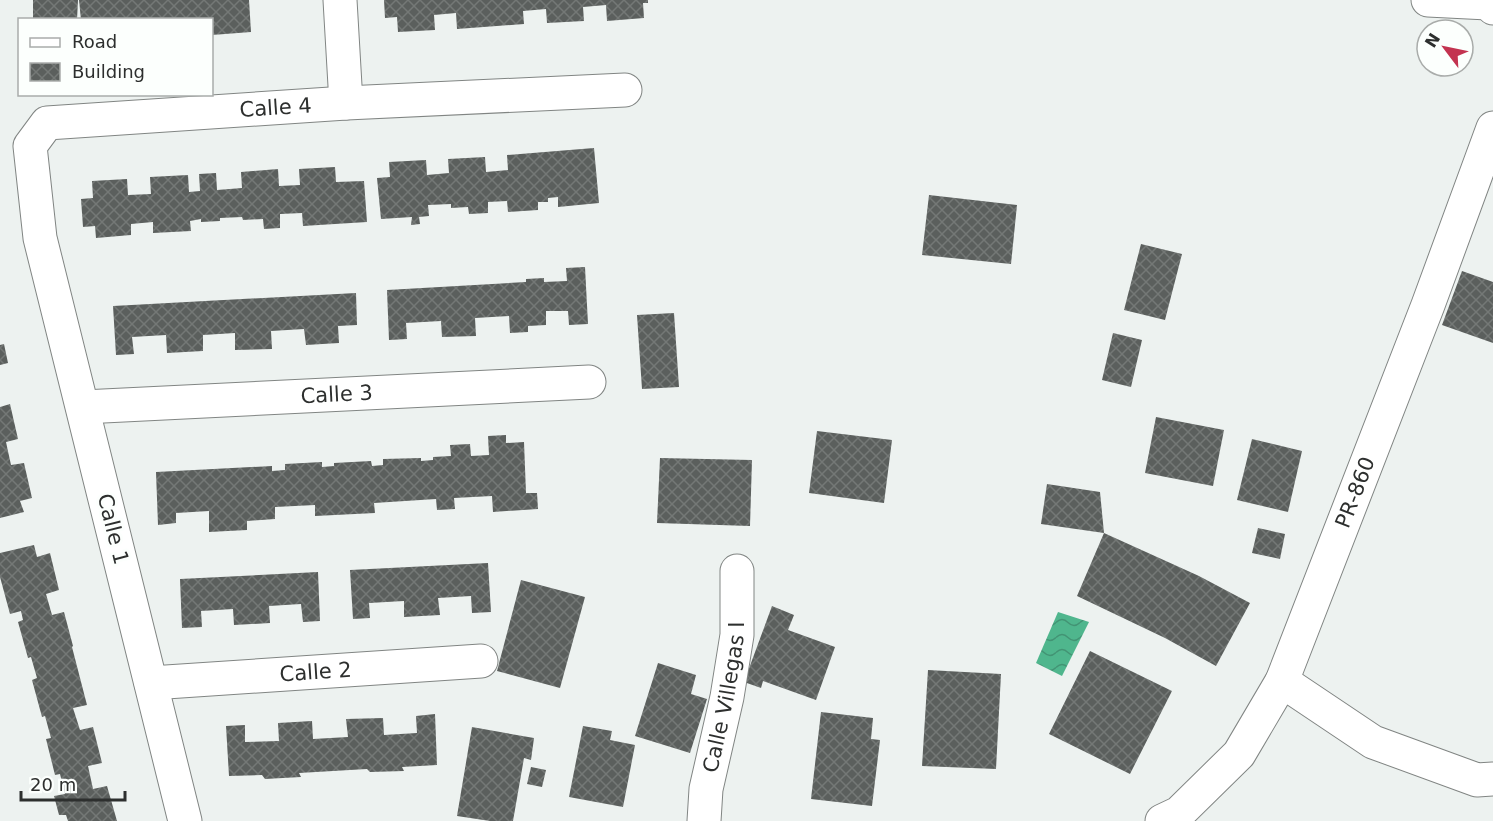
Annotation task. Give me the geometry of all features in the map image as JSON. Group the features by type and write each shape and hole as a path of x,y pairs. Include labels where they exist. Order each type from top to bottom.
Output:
{"street":[{"path":"340,0 346,103"},
{"path":"1428,0 1488,3 1493,8"},
{"name":"Calle 4","path":"40,238 30,146 47,123 346,103 625,90"},
{"name":"PR-860","path":"1179,818 1239,754 1282,681 1428,305 1493,128"},
{"name":"Calle 1","path":"40,238 184,821"},
{"name":"Calle 3","path":"83,407 589,382"},
{"name":"Calle Villegas I","path":"704,821 706,789 727,697 737,635 737,571"},
{"name":"Calle 2","path":"151,683 481,661"},
{"path":"1282,681 1373,742 1477,780 1493,779"}],"water":[{"path":"1058,612 1089,622 1062,676 1036,663"}],"building":[{"path":"33,0 78,0 77,18 33,18"},
{"path":"79,0 249,0 251,32 213,35 213,18 81,18"},
{"path":"384,0 648,0 648,3 643,3 644,18 607,21 606,5 583,7 584,21 547,23 546,9 523,11 524,24 457,29 456,13 434,15 435,30 398,32 397,17 385,18"},
{"path":"594,148 599,203 558,207 558,197 548,198 548,202 538,202 538,210 508,212 507,201 488,202 488,213 469,214 468,207 451,208 451,204 428,205 429,216 419,217 420,224 411,225 412,217 381,219 377,178 390,177 389,162 426,160 427,175 449,173 448,159 485,157 486,172 508,170 507,155"},
{"path":"335,167 336,182 364,181 367,222 303,226 302,213 280,214 280,228 264,229 263,219 220,218 220,221 201,222 201,219 190,221 191,231 153,233 153,222 131,224 131,235 96,238 95,226 83,227 81,199 93,198 92,181 127,179 128,195 151,194 150,177 188,175 189,192 200,191 199,174 216,173 217,190 242,188 241,172 278,169 279,186 300,185 299,169"},
{"path":"929,195 1017,205 1011,264 922,255"},
{"path":"1141,244 1182,254 1165,320 1124,310"},
{"path":"585,267 588,324 569,325 568,311 546,311 546,325 528,326 528,332 510,333 509,316 475,318 476,336 442,337 441,321 406,323 407,339 389,340 387,290 526,282 526,279 544,278 544,282 567,281 566,268"},
{"path":"1462,271 1493,282 1493,343 1442,325"},
{"path":"356,293 357,325 338,326 339,343 306,345 304,329 271,331 272,349 235,350 235,333 203,335 203,351 167,353 166,335 132,337 134,354 116,355 113,306"},
{"path":"674,313 679,387 642,389 637,315"},
{"path":"1113,333 1142,340 1131,387 1102,380"},
{"path":"4,344 8,363 0,365 0,345"},
{"path":"10,404 18,439 6,442 11,465 24,463 32,498 20,501 24,512 0,518 0,407"},
{"path":"1156,417 1224,430 1213,486 1145,473"},
{"path":"817,431 892,440 884,503 809,493"},
{"path":"506,435 506,443 524,442 526,493 537,493 538,509 493,512 492,496 454,498 455,509 437,510 436,499 374,503 375,513 315,516 315,505 275,507 275,519 247,521 247,530 209,532 209,511 176,513 176,523 158,525 156,472 272,466 272,471 285,470 285,464 322,462 322,467 334,466 334,463 371,461 372,466 383,465 383,459 421,458 421,461 433,460 433,457 451,456 450,445 470,444 471,456 489,455 488,436"},
{"path":"1252,439 1302,451 1288,512 1237,500"},
{"path":"660,458 752,460 750,526 657,523"},
{"path":"1047,484 1100,492 1104,533 1041,524"},
{"path":"1258,528 1285,534 1280,559 1252,553"},
{"path":"1104,533 1199,576 1250,603 1216,666 1165,638 1077,596"},
{"path":"34,545 37,557 50,553 59,590 46,594 52,615 64,612 87,705 73,708 80,730 93,727 102,763 88,766 93,789 107,786 117,821 68,821 66,815 59,815 54,796 65,794 60,774 55,775 46,739 51,738 45,716 42,717 32,680 37,678 31,657 28,658 18,622 23,620 21,611 10,614 0,577 0,553"},
{"path":"488,563 491,612 472,613 471,596 438,598 440,615 404,617 404,601 369,603 370,618 353,619 350,570"},
{"path":"318,572 320,621 303,622 301,604 269,606 270,623 234,625 233,609 201,611 202,627 182,628 180,579"},
{"path":"521,580 585,597 560,688 497,671"},
{"path":"772,606 794,615 788,630 835,647 816,700 763,681 761,688 744,682"},
{"path":"1090,651 1172,691 1130,774 1049,734"},
{"path":"658,663 696,675 691,694 707,699 690,753 635,736"},
{"path":"928,670 1001,674 996,769 922,766"},
{"path":"821,712 873,718 871,739 880,740 872,806 811,799"},
{"path":"435,714 437,765 402,767 404,771 370,772 367,769 299,773 301,777 265,779 262,775 229,776 226,726 245,725 245,742 279,741 278,723 312,721 313,739 348,737 346,719 383,718 384,735 417,733 416,716"},
{"path":"583,726 612,731 610,740 635,745 623,807 569,797"},
{"path":"472,727 534,738 531,760 524,758 513,821 490,821 457,816"},
{"path":"531,767 546,770 542,787 527,784"}]}
